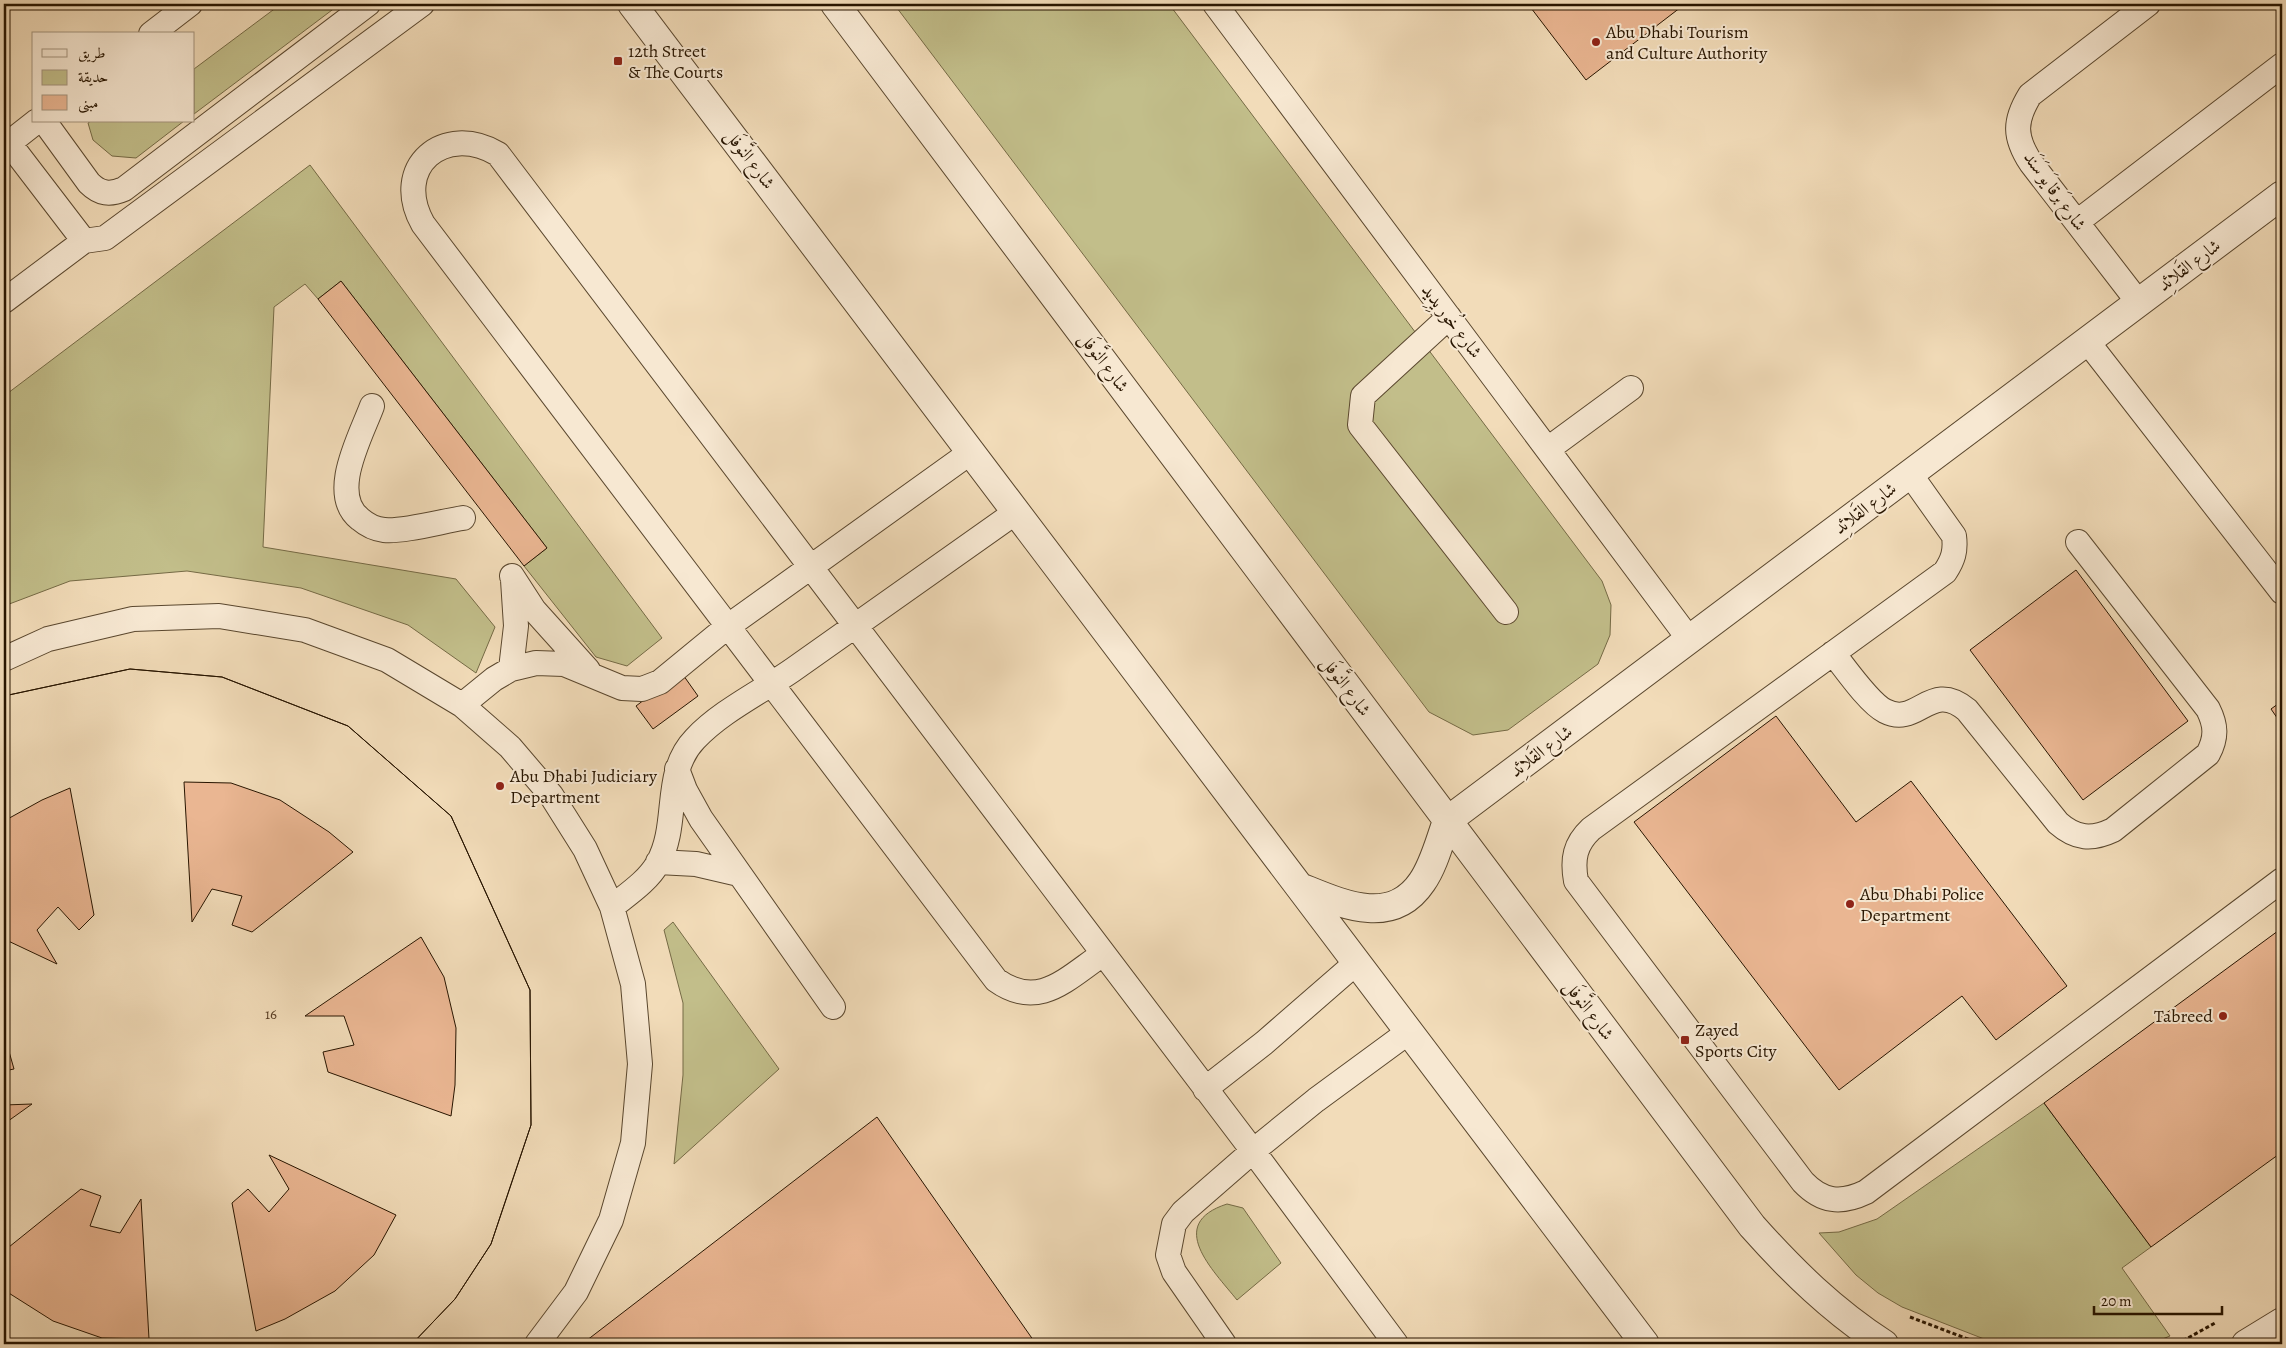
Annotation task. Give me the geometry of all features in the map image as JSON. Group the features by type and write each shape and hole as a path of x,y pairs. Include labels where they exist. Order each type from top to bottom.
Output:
{"street":[{"name":"شارع النَّوفَل","path":"632,4 1645,1344"},
{"name":"شارع النَّوفَل","path":"835,4 1752,1226 1786,1264 1822,1299 1884,1344"},
{"name":"شارع القَلائِد","path":"1447,821 2282,195"},
{"path":"1300,888 1344,904 1365,909 1387,908 1407,898 1422,882 1447,821"},
{"path":"2246,1344 2282,1322"}],"lane":[{"path":"154,32 190,4"},
{"path":"45,122 96,190 115,193 132,183 368,4"},
{"path":"4,301 84,240 98,241 112,235 422,4"},
{"name":"شارع خُور يِدِيد","path":"1215,4 1689,640"},
{"name":"شارع بَرقا يَو سَنَد","path":"2139,303 2023,151 2019,138 2018,124 2022,109 2030,95 2148,4"},
{"path":"308,49 327,74"},
{"path":"2077,222 2282,65"},
{"path":"36,122 7,145 84,240"},
{"path":"1103,954 1049,990 1037,993 1023,994 1016,992 996,980 423,224 415,209 413,193 415,176 423,161 436,150 451,143 468,142 484,146 498,154 1253,1150 1396,1344"},
{"path":"1449,316 1363,396 1360,425 1506,612"},
{"path":"2087,341 2282,592"},
{"path":"1548,449 1631,388"},
{"path":"372,406 346,480 348,503 356,516 369,526 384,530 463,518"},
{"path":"462,706 494,679 511,669 536,663 564,664 622,688 642,689 660,682 727,627 971,452"},
{"path":"1910,474 1954,536 1956,546 1953,560 1945,572 1591,829 1583,837 1574,858 1576,881 1803,1182 1821,1197 1833,1200 1844,1200 1866,1192 2282,880"},
{"path":"612,907 648,877 658,862 666,843 672,814 676,770 683,754 695,738 722,717 856,626 1016,512"},
{"path":"1833,653 1878,706 1892,714 1901,715 1912,712 1933,700 1945,699 1958,702 1967,710 2058,824 2066,831 2087,838 2107,833 2208,754 2214,744 2216,732 2214,720 2208,709 2078,542"},
{"path":"511,669 516,626 512,576 534,610 591,674"},
{"path":"4,659 48,639 133,619 219,616 305,630 387,660 462,706 510,748 552,796 586,849 612,907 633,984 640,1064 633,1143 611,1220 576,1292 537,1344"},
{"path":"676,770 701,819 833,1007"},
{"path":"658,862 696,864 739,874"},
{"path":"1205,1089 1264,1043 1356,963"},
{"path":"1224,1344 1174,1272 1168,1255 1174,1224 1183,1212 1253,1150 1316,1100 1410,1031"}],"green space":[{"path":"281,4 340,4 195,113 195,68"},
{"path":"894,4 1169,4 1602,581 1611,605 1610,635 1598,664 1508,730 1473,735 1429,712"},
{"path":"183,122 136,158 112,156 93,140 88,123"},
{"path":"310,165 662,638 627,666 596,657 524,566 547,548 341,281 318,299 305,284 274,307 263,547 456,579 495,627 476,673 408,625 301,588 187,571 70,581 4,606 4,396"},
{"path":"673,922 779,1069 674,1164 683,1075 683,1003 664,930"},
{"path":"2044,1103 2151,1247 2122,1268 2170,1336 2150,1344 1997,1344 1902,1307 1878,1293 1856,1275 1819,1233 1839,1232 1877,1219"},
{"path":"1227,1204 1243,1208 1281,1263 1237,1300 1207,1262 1200,1248 1197,1235 1199,1223 1209,1213"}],"building":[{"name":"Abu Dhabi Tourism and Culture Authority","path":"1528,4 1685,4 1586,80"},
{"path":"341,281 547,548 524,566 318,299"},
{"path":"2076,570 2188,721 2083,800 1970,650"},
{"path":"130,669 222,677 348,726 451,816 530,990 531,1125 491,1244 455,1299 412,1344 4,1344 4,1290 53,1321 102,1338 149,1339 141,1199 120,1233 90,1226 101,1196 81,1189 4,1251 4,1124 32,1104 4,1105 4,1071 14,1069 8,1048 4,1047 4,939 57,964 37,930 58,907 79,930 94,915 70,788 42,800 4,821 4,696","holes":["184,782 231,783 280,800 329,832 353,852 252,932 232,925 242,896 212,889 192,922","421,937 444,977 456,1028 455,1085 451,1116 328,1072 323,1052 354,1045 344,1016 305,1016","269,1155 396,1215 374,1255 335,1291 285,1319 256,1331 232,1203 248,1189 269,1212 289,1189"]},
{"path":"130,669 222,677 348,726 451,816 530,990 531,1125 491,1244 455,1299 412,1344 4,1344 4,696"},
{"path":"681,672 698,696 653,729 636,706"},
{"path":"2282,701 2282,725 2271,709"},
{"name":"Abu Dhabi Police Department","path":"1776,716 1856,822 1911,781 2067,986 1996,1040 1962,996 1839,1090 1634,822"},
{"name":"Tabreed","path":"2282,928 2282,1152 2151,1247 2044,1103"},
{"path":"877,1117 1036,1344 582,1344"}],"place":[{"name":"Abu Dhabi Tourism and Culture Authority","path":"1596,42"},
{"name":"12th Street & The Courts","path":"618,61"},
{"name":"Abu Dhabi Judiciary Department","path":"500,786"},
{"name":"Abu Dhabi Police Department","path":"1850,904"},
{"name":"Tabreed","path":"2223,1016"},
{"name":"Zayed Sports City","path":"1685,1040"}]}
